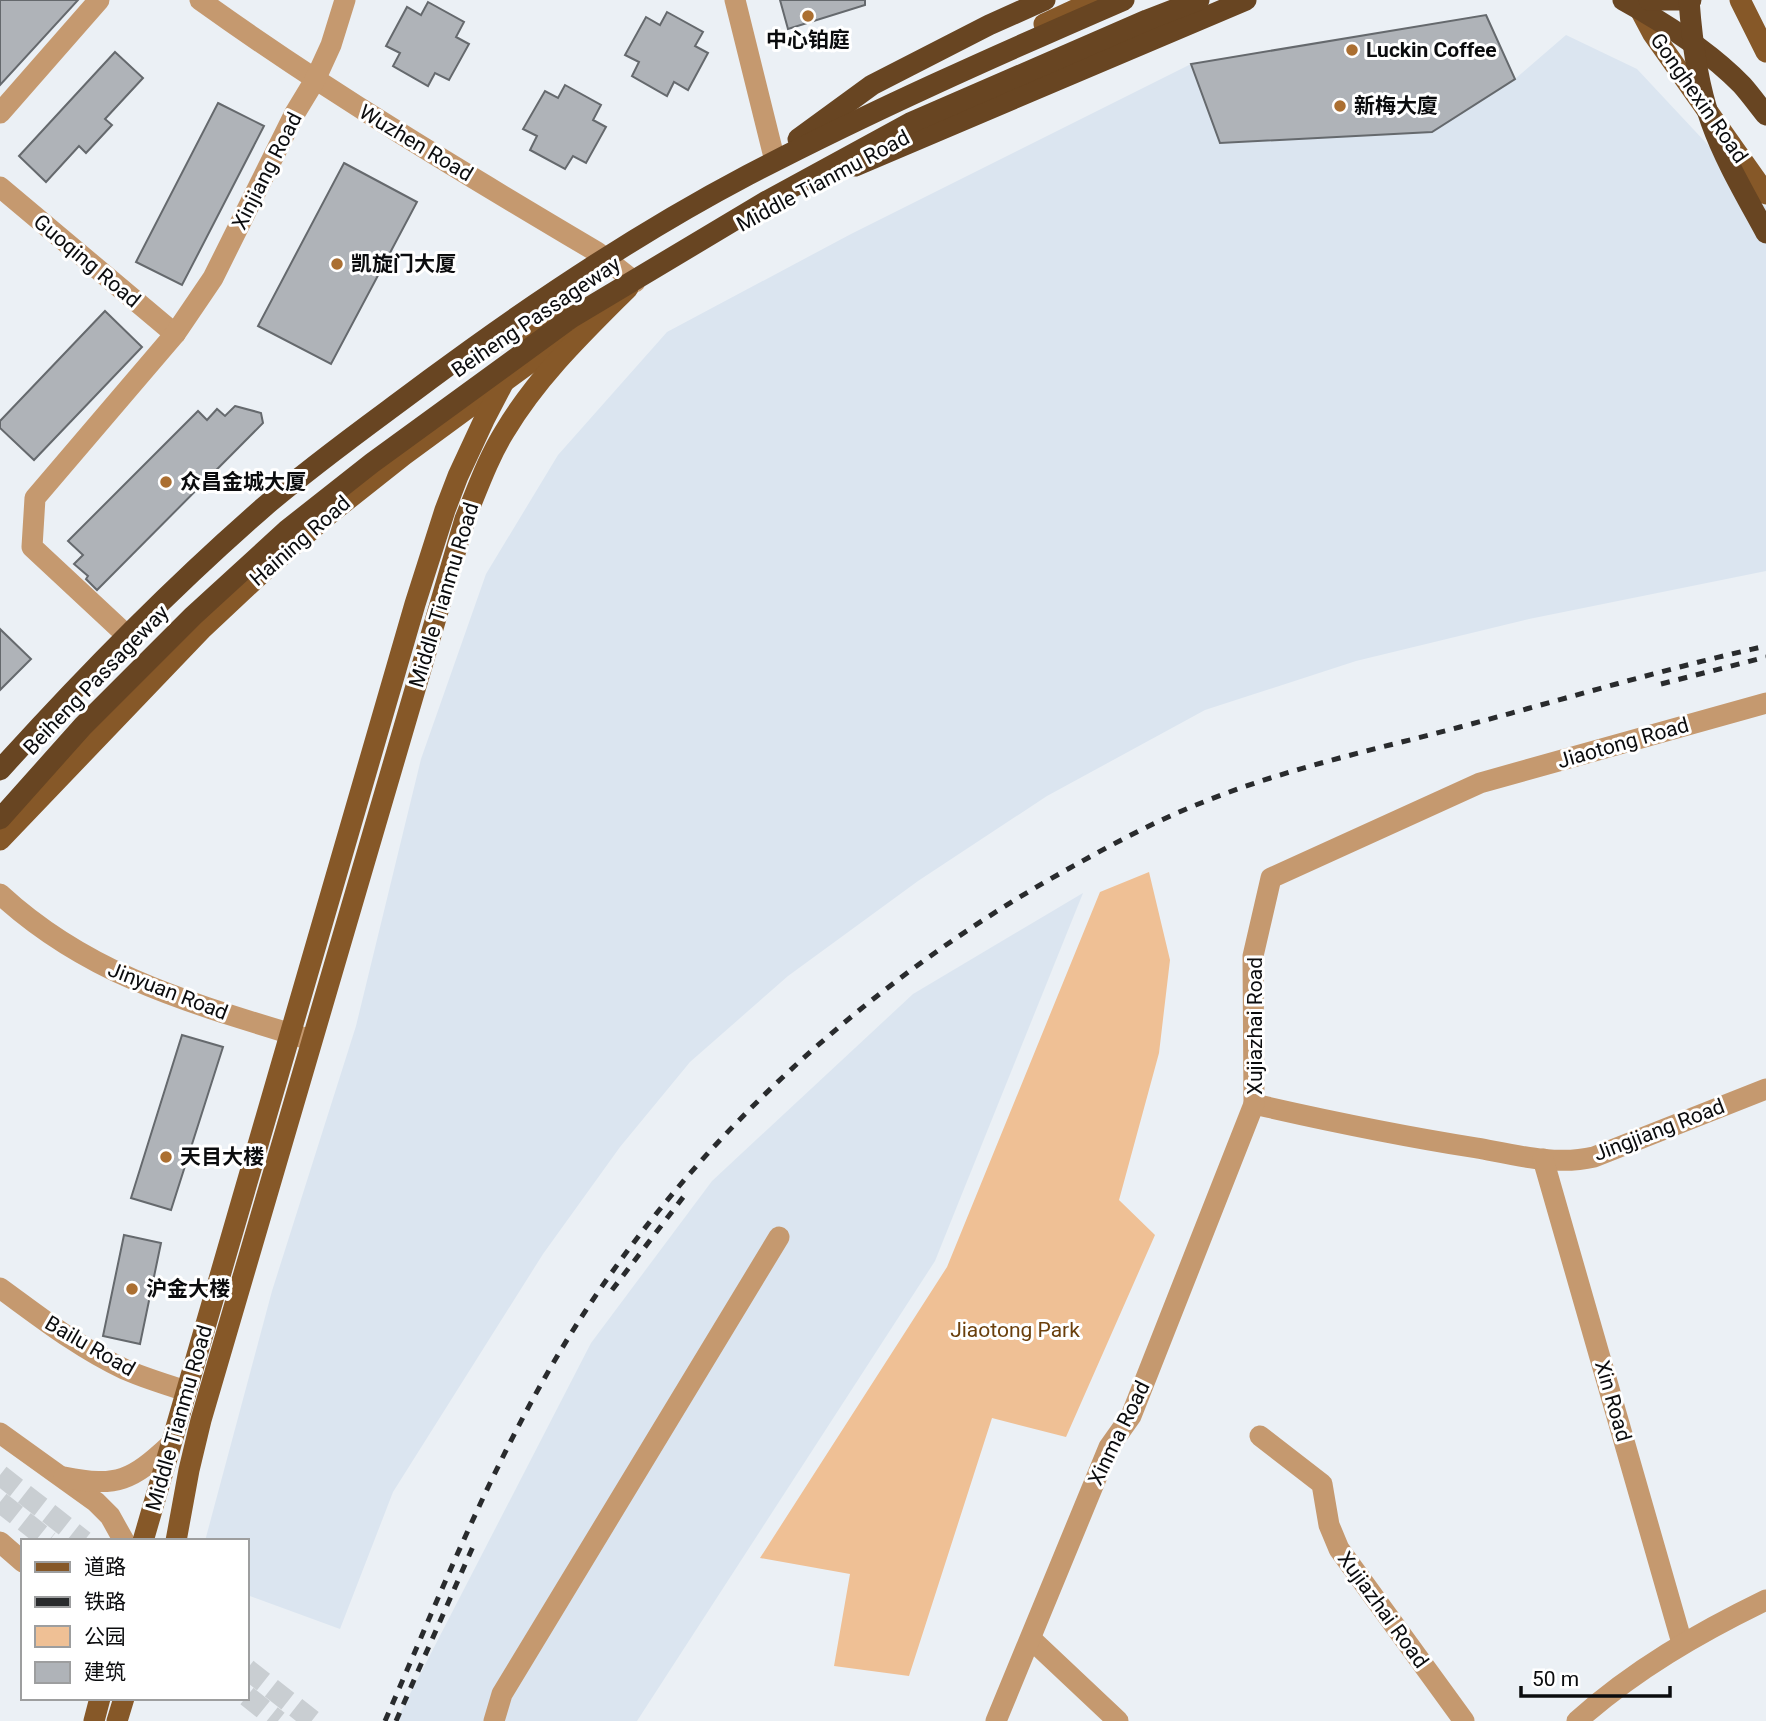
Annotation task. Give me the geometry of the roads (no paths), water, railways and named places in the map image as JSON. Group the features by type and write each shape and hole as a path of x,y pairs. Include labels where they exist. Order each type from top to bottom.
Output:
{"highway":[{"path":"747,176 872,85 989,25 1045,0"},
{"name":"Beiheng Passageway","path":"0,770 60,704 170,593 267,505 470,349 553,291 747,176 895,102 1124,0"},
{"name":"Beiheng Passageway","path":"0,819 110,698 193,616 287,530 393,447 571,318 765,202 911,123 1088,45 1199,0"},
{"path":"765,202 926,138 1049,82 1246,0"},
{"path":"1623,0 1650,15 1714,62 1741,85 1766,115"},
{"path":"1649,0 1690,0 1698,76 1711,122 1766,233"}],"main road":[{"name":"Middle Tianmu Road","path":"144,1539 444,510 504,382 597,252 659,213 773,153 1096,0"},
{"name":"Middle Tianmu Road","path":"175,1539 198,1432 454,550 478,486 504,432 532,390 565,351 635,282 895,141 1220,0"},
{"name":"Gonghexin Road","path":"1635,0 1653,34 1766,194"},
{"path":"1740,0 1766,52"},
{"path":"0,757 120,629 210,542 291,475 476,335 597,252"},
{"name":"Haining Road","path":"0,840 203,628 265,570 385,470 635,282"},
{"path":"93,1721 99,1700"},
{"path":"117,1721 123,1700"}],"street":[{"path":"0,113 99,0"},
{"name":"Wuzhen Road","path":"200,0 315,80 597,252 635,282"},
{"name":"Xinjiang Road","path":"120,629 32,547 34,498 175,334 213,278 295,113 315,80 331,45 345,0"},
{"path":"736,0 773,153"},
{"name":"Guoqing Road","path":"0,187 175,334"},
{"name":"Jiaotong Road","path":"1480,783 1766,703"},
{"name":"Xujiazhai Road","path":"1384,1133 1254,1104 1253,956 1270,878 1480,783"},
{"name":"Jinyuan Road","path":"0,894 60,941 106,969 183,1000 313,1041"},
{"name":"Jingjiang Road","path":"1384,1133 1570,1161 1594,1157 1766,1089"},
{"name":"Xinma Road","path":"996,1721 1109,1447 1131,1416 1254,1104"},
{"name":"Xin Road","path":"1543,1159 1682,1643"},
{"path":"494,1721 502,1694 779,1237"},
{"name":"Bailu Road","path":"0,1288 76,1342 107,1360 186,1391"},
{"path":"0,1433 96,1502 119,1535"},
{"name":"Xujiazhai Road","path":"1260,1436 1322,1484 1329,1525 1339,1549 1464,1721"},
{"path":"59,1476 91,1481 122,1479 136,1474 170,1445"},
{"path":"0,1542 21,1560"},
{"path":"1577,1721 1643,1669 1682,1643 1766,1600"},
{"path":"1031,1639 1118,1721"},
{"path":"91,1700 93,1721"}],"tunnel":[{"path":"0,1475 81,1539"},
{"path":"0,1502 46,1539"},
{"path":"248,1670 313,1721"},
{"path":"248,1697 278,1721"}],"railway":[{"path":"385,1721 454,1561 504,1455 559,1353 590,1304 637,1238 689,1175 744,1115 803,1058 865,1005 998,910 1117,842 1201,803 1264,780 1329,761 1766,646"},
{"path":"1661,684 1766,657"},
{"path":"612,1290 684,1196"},
{"path":"396,1721 475,1542"}],"place":[{"name":"中心铂庭","path":"808,16"},
{"name":"Luckin Coffee","path":"1352,50"},
{"name":"新梅大廈","path":"1340,106"},
{"name":"凯旋门大厦","path":"337,264"},
{"name":"众昌金城大厦","path":"166,482"},
{"name":"天目大楼","path":"166,1157"},
{"name":"沪金大楼","path":"132,1289"}],"park label":[{"name":"Jiaotong Park","path":"1015,1330"}]}
